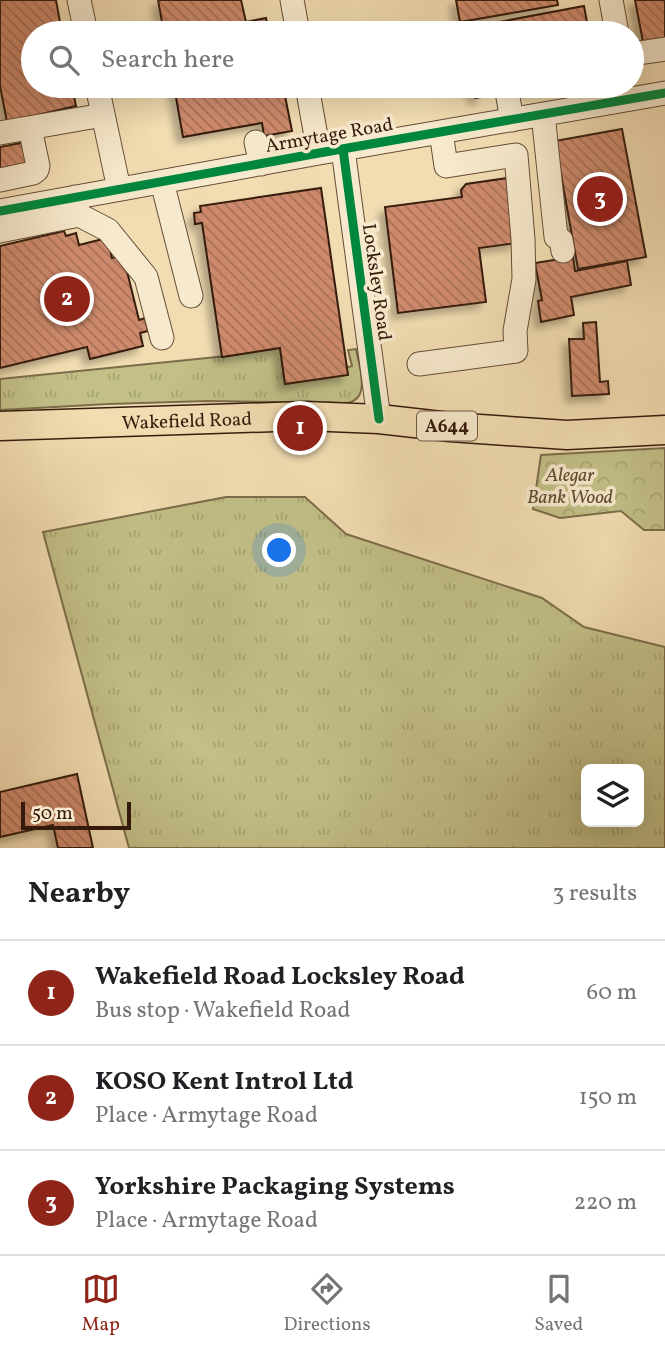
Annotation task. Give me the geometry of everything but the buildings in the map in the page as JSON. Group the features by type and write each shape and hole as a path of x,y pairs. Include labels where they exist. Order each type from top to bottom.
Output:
{"main road":[{"name":"Wakefield Road","path":"0,426 305,416 379,419 567,435 665,430"},
{"name":"Wakefield Road","path":"0,436 46,425"}],"street":[{"path":"79,0 83,21"},
{"path":"292,0 296,21"},
{"path":"611,0 615,21"},
{"path":"644,52 665,49"},
{"name":"Armytage Road","path":"644,92 665,93"},
{"path":"99,98 119,189"},
{"path":"309,98 319,153"},
{"path":"508,98 512,120"},
{"name":"Armytage Road","path":"0,211 77,206 119,189 162,182 258,153 319,153 512,120 605,98"},
{"path":"543,114 556,237 561,240 563,251"},
{"path":"0,133 103,115"},
{"path":"0,180 37,170 30,128"},
{"path":"419,364 516,351 514,331 524,279 516,155 446,166 441,132"},
{"name":"Locksley Road","path":"343,149 379,419"},
{"path":"162,182 191,296"},
{"path":"0,231 77,206 107,230 146,276 162,338"}],"green space":[{"path":"280,348 285,384 352,366 348,350 356,349 362,381 359,396 346,403 208,401 0,410 0,379"},
{"name":"Alegar Bank Wood","path":"665,448 665,530 644,530 621,511 560,518 533,509 541,455"},
{"path":"226,497 305,497 346,534 542,598 584,627 665,647 665,848 129,848 43,532"}],"cycle path":[{"path":"644,97 665,93"},
{"path":"0,211 636,98"},
{"path":"343,149 379,419"}],"place":[{"name":"Yorkshire Packaging Systems","path":"600,199"},
{"name":"KOSO Kent Introl Ltd","path":"67,299"},
{"name":"Wakefield Road Locksley Road","path":"300,428"}]}
